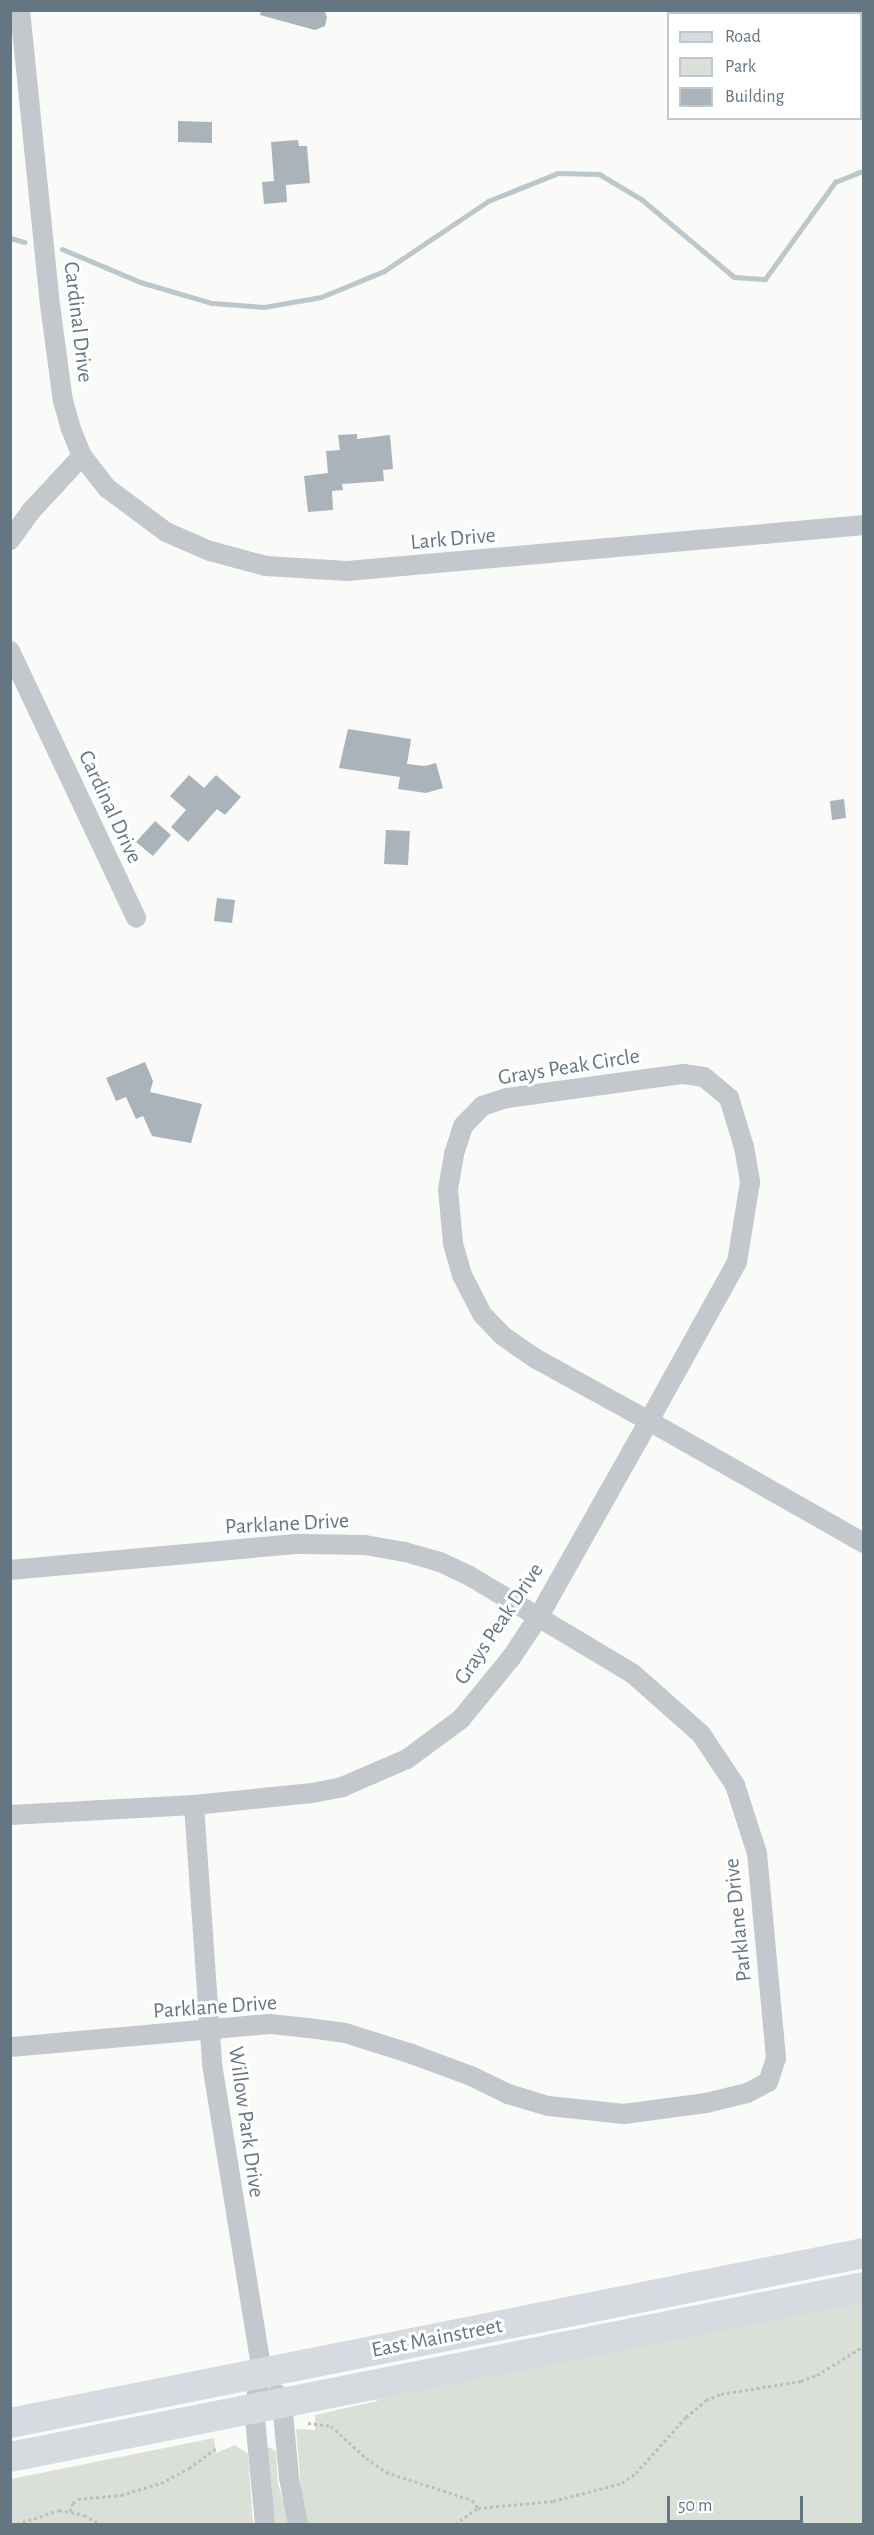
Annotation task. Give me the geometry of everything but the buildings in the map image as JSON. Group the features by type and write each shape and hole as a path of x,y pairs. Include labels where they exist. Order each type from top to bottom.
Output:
{"main road":[{"name":"East Mainstreet","path":"10,2423 864,2253"},
{"name":"East Mainstreet","path":"10,2457 864,2287"}],"street":[{"name":"Cardinal Drive","path":"20,10 57,363 63,401 82,456"},
{"name":"Lark Drive","path":"82,456 107,488 166,532 219,554 289,569 385,569 864,525"},
{"path":"10,540 57,480 82,456"},
{"name":"Cardinal Drive","path":"10,651 136,918"},
{"name":"Grays Peak Circle","path":"683,1074 704,1077 729,1098 744,1147 750,1182 737,1262 649,1421 536,1359 503,1336 482,1314 462,1275 453,1243 448,1189 453,1154 463,1126 482,1106 507,1098 683,1074"},
{"path":"649,1421 864,1543"},
{"name":"Grays Peak Drive","path":"10,1815 194,1805 312,1793 342,1787 407,1759 461,1719 511,1658 539,1616 649,1421"},
{"name":"Parklane Drive","path":"10,1570 298,1544 365,1545 405,1552 440,1562 539,1616 632,1673 655,1691 700,1734 735,1785 757,1853 776,2058 768,2082 747,2093 706,2103 624,2114 548,2106 508,2094 422,2057 345,2033 269,2025 10,2047"},
{"name":"Willow Park Drive","path":"194,1805 209,2030 222,2130 268,2405 289,2478 298,2524"},
{"name":"Willow Park Drive","path":"262,2372 268,2405 265,2524"}],"path":[{"path":"455,2524 478,2508 553,2501 622,2483 636,2473 686,2417 706,2400 721,2394 801,2381 817,2375 864,2346"},
{"path":"308,2423 331,2426 366,2458 386,2472 472,2500 478,2508"},
{"path":"70,2511 73,2503 78,2499 121,2495 154,2486 189,2468 218,2447"},
{"path":"17,2524 49,2512 70,2511 91,2518 100,2524"}],"green space":[{"path":"863,2299 863,2524 304,2524 296,2429 315,2430 315,2415 377,2401 378,2396"},
{"path":"214,2438 216,2453 235,2445 248,2454 253,2524 11,2524 11,2479"},
{"path":"270,2447 276,2452 278,2484 291,2524 272,2524 267,2449"}],"waterway":[{"path":"62,249 140,282 212,303 264,307 321,297 384,271 488,201 558,173 599,174 641,199 734,277 765,279 835,182 864,170"},
{"path":"10,238 24,242"}]}
